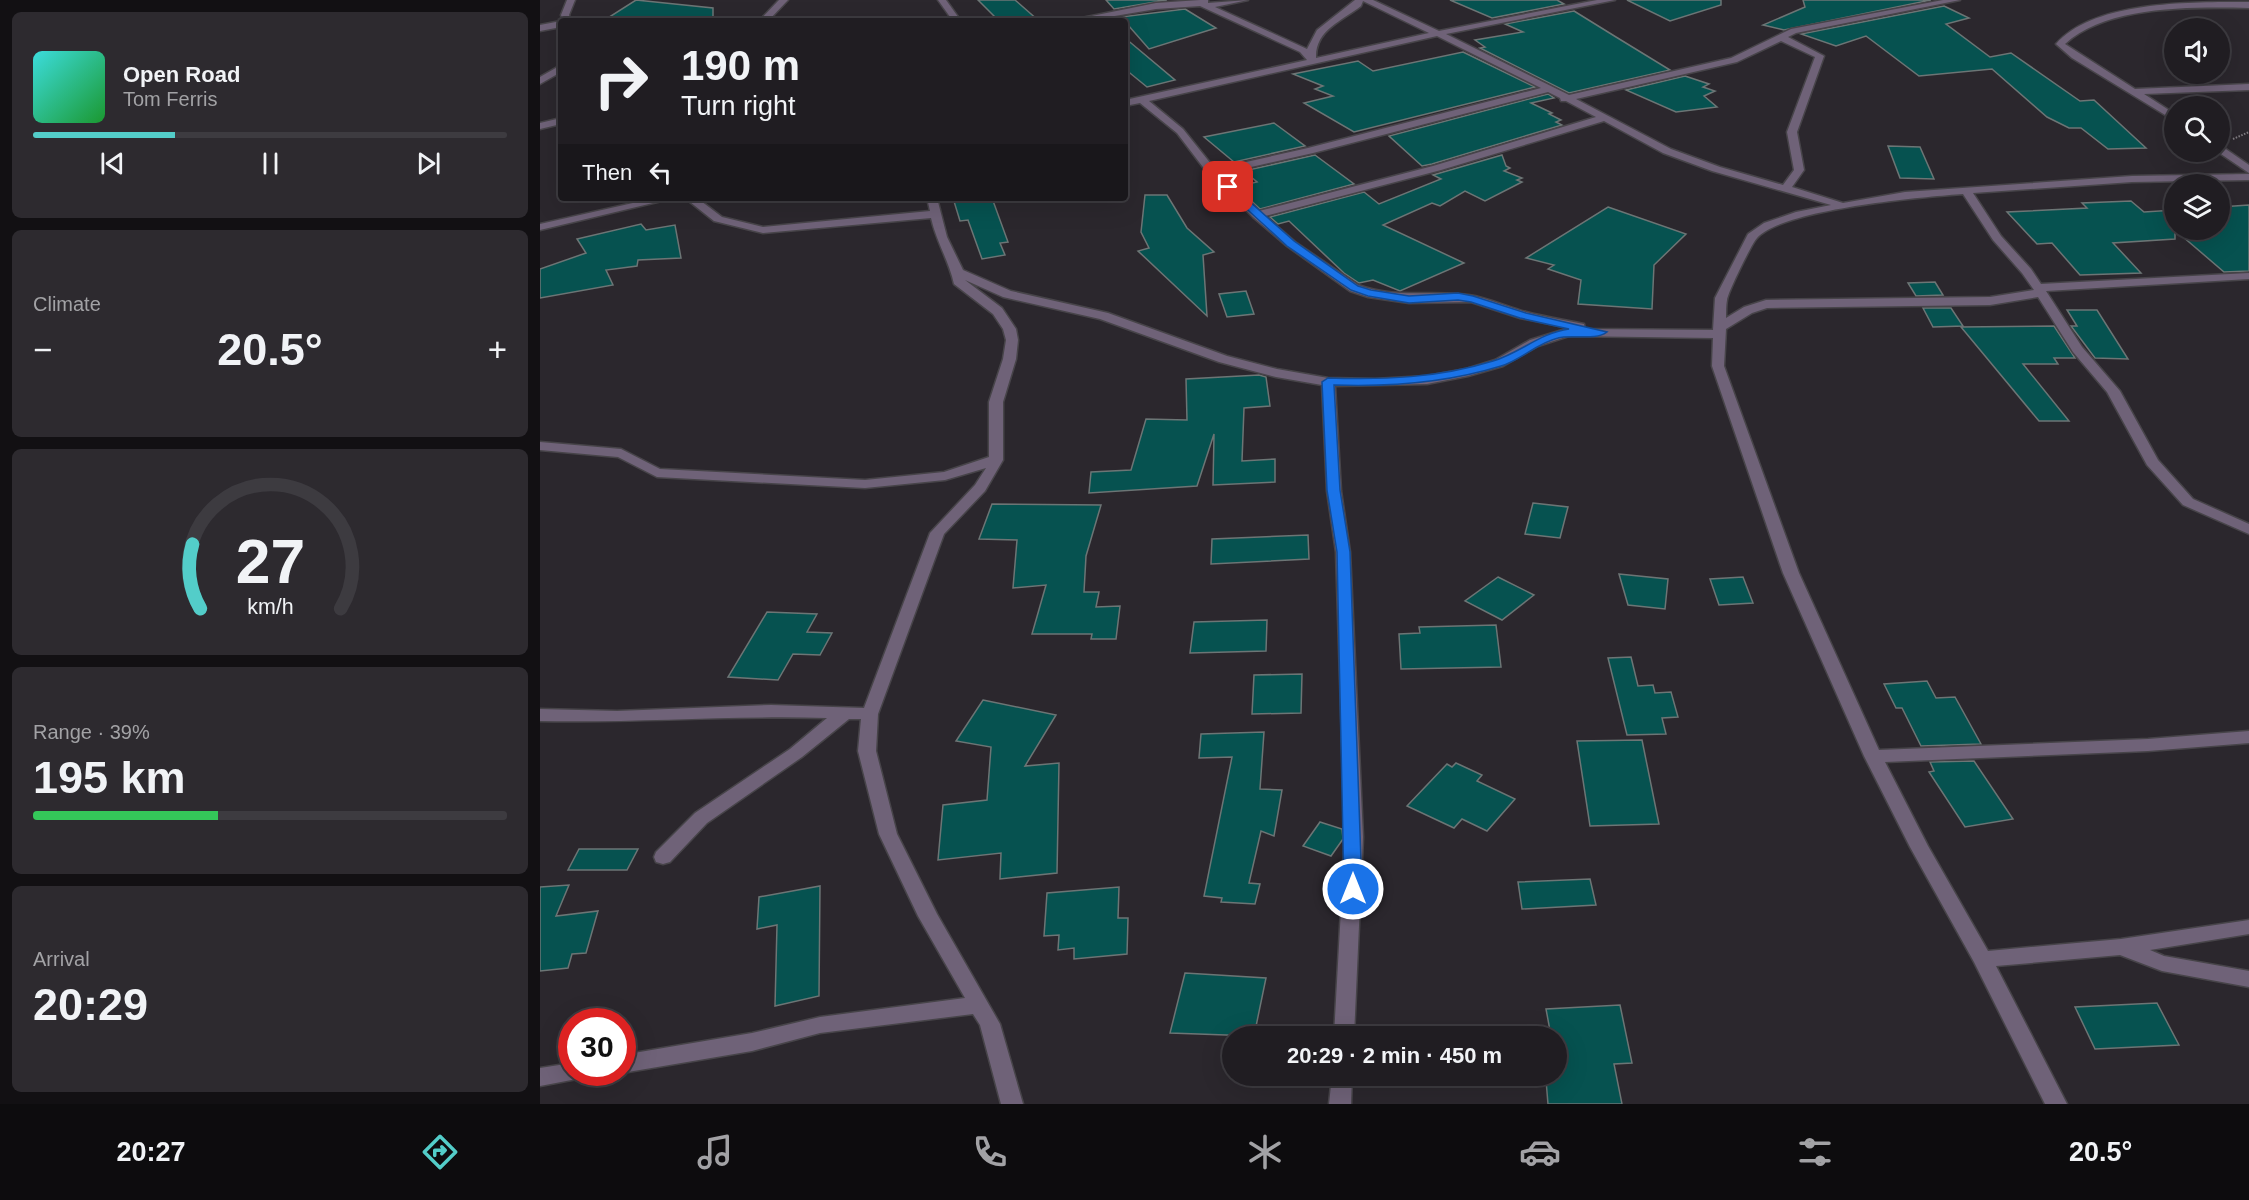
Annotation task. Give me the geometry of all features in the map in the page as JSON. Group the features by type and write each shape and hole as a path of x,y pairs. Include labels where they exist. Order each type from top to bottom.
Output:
{"street":[{"path":"566,18 571,0"},
{"path":"766,18 784,0"},
{"path":"942,0 955,18"},
{"path":"1088,18 1156,6 1244,0"},
{"path":"1311,59 1312,40 1321,29 1351,10 1359,0"},
{"path":"1366,0 1495,60 1601,119 1676,155 1844,205"},
{"path":"1128,102 1311,59 1437,35 1498,20 1611,0"},
{"path":"1564,99 1734,60 1794,31 1955,0"},
{"path":"1204,3 1286,42 1311,59"},
{"path":"2164,111 2075,56 2060,44 2064,37 2104,18 2126,14 2199,5 2249,4"},
{"path":"540,28 558,25"},
{"path":"1783,38 1820,56 1792,132 1798,170 1785,189"},
{"path":"540,81 558,70"},
{"path":"2135,92 2249,87"},
{"path":"1213,173 1309,151 1547,89"},
{"path":"1141,99 1180,131 1213,173 1257,215 1311,258 1354,288 1368,293 1409,299 1458,297 1473,299 1524,315 1601,332"},
{"path":"1257,215 1437,168 1601,119"},
{"path":"540,126 558,122"},
{"path":"2230,156 2249,170"},
{"path":"2056,1104 1983,959 1919,847 1873,756 1791,573 1718,366 1720,298 1752,236 1768,225 1800,214 1905,195 2133,179 2249,177"},
{"path":"1966,191 1997,238 2039,291 2077,349 2113,392 2152,462 2170,484 2188,502 2249,530"},
{"path":"540,227 656,201"},
{"path":"694,201 718,219 763,230 795,229 937,214"},
{"path":"933,201 941,237 955,262 960,284 993,304 1003,315 1010,332 1011,351 996,401 996,460 979,489 952,513 937,532 870,714 867,751 888,834 928,916 977,1005 990,1024 1012,1104"},
{"path":"957,272 1007,294 1104,316 1223,359 1276,373 1328,382 1375,383 1427,380 1499,363 1551,336 1568,332 1648,335 1720,330 1748,310 1766,304 1990,300 2039,291 2249,276"},
{"path":"1328,382 1334,490 1343,552 1353,837 1344,1026"},
{"path":"540,446 621,453 657,473 865,484 945,476 996,460"},
{"path":"540,715 617,717 760,711 870,714"},
{"path":"663,857 701,818 796,753 845,712"},
{"path":"1873,756 2148,745 2249,737"},
{"path":"1983,959 2121,947 2249,927"},
{"path":"2121,947 2162,963 2249,978"},
{"path":"636,1063 752,1042 820,1025 977,1005"},
{"path":"540,1077 558,1074"},
{"path":"1340,1104 1341,1086"}],"building":[{"path":"636,0 713,8 713,18 608,18"},
{"path":"978,0 1015,0 1036,18 996,18"},
{"path":"1106,0 1167,0 1114,9"},
{"path":"1450,0 1557,0 1564,4 1492,18"},
{"path":"1627,0 1721,0 1721,5 1670,21"},
{"path":"1803,0 1931,0 1784,30 1763,25 1805,7"},
{"path":"1944,6 1969,18 1946,24 1990,57 2011,53 2080,101 2094,100 2146,148 2108,149 2081,128 2069,128 2047,117 1992,69 1919,76 1866,36 1836,46 1801,34"},
{"path":"1185,9 1216,28 1149,49 1128,25 1128,18 1121,17"},
{"path":"1574,11 1670,70 1569,93 1480,48 1485,47 1475,40 1523,32 1505,24"},
{"path":"1128,41 1175,80 1147,87 1128,71"},
{"path":"1463,52 1535,87 1354,132 1304,103 1333,96 1315,89 1323,86 1293,74 1358,61 1373,71"},
{"path":"1685,76 1709,84 1703,87 1715,91 1704,96 1717,107 1676,112 1626,90"},
{"path":"1548,94 1554,98 1531,103 1552,113 1549,114 1561,120 1556,122 1562,125 1432,164 1422,166 1389,136"},
{"path":"1274,123 1305,146 1234,162 1204,137"},
{"path":"1888,146 1920,147 1934,179 1900,178"},
{"path":"1315,155 1354,184 1260,209 1237,187 1257,182 1244,171"},
{"path":"1502,155 1506,166 1510,168 1504,171 1522,178 1517,180 1522,182 1485,201 1465,191 1440,206 1432,203 1383,225 1464,263 1400,291 1373,280 1359,283 1344,273 1289,221 1278,224 1270,217 1364,192 1379,204 1441,179 1433,175"},
{"path":"1145,195 1167,195 1187,228 1214,252 1203,255 1207,316 1138,251 1149,248 1141,232"},
{"path":"954,201 993,201 1008,242 1000,243 1005,255 982,259 968,220 960,221"},
{"path":"2131,201 2144,212 2164,211 2164,240 2113,243 2141,273 2080,275 2052,243 2037,244 2007,212 2087,208 2082,203"},
{"path":"2249,205 2249,271 2224,272 2187,240 2230,240 2230,206"},
{"path":"1608,207 1686,234 1654,265 1652,309 1578,304 1581,280 1548,269 1554,265 1526,258"},
{"path":"641,224 646,230 675,225 681,258 638,260 637,266 606,270 613,285 540,298 540,269 586,253 577,239"},
{"path":"1935,282 1943,295 1916,296 1908,283"},
{"path":"1246,291 1254,314 1227,317 1219,294"},
{"path":"1923,308 1951,308 1963,326 1933,327"},
{"path":"2067,310 2097,310 2128,359 2095,358 2071,326 2077,326"},
{"path":"2054,326 2075,358 2054,358 2058,364 2023,364 2069,421 2039,421 1961,327"},
{"path":"1259,375 1266,377 1270,406 1244,408 1242,461 1275,459 1275,482 1213,485 1214,434 1197,486 1089,493 1091,472 1131,470 1146,419 1187,420 1186,379"},
{"path":"1533,503 1568,507 1560,538 1525,534"},
{"path":"992,504 1101,505 1086,556 1084,592 1099,592 1096,607 1120,606 1116,639 1091,639 1092,634 1032,634 1046,585 1013,588 1017,540 979,539"},
{"path":"1308,535 1309,559 1211,564 1212,539"},
{"path":"1619,574 1668,579 1665,609 1628,605"},
{"path":"1498,577 1534,595 1502,620 1465,601"},
{"path":"1743,577 1753,603 1719,605 1710,579"},
{"path":"767,612 817,614 807,632 832,633 820,655 793,654 778,680 728,677"},
{"path":"1267,620 1266,651 1190,653 1194,622"},
{"path":"1496,625 1501,667 1401,669 1399,634 1420,633 1419,627"},
{"path":"1631,657 1638,686 1653,685 1655,693 1671,692 1678,717 1662,718 1666,734 1627,735 1608,658"},
{"path":"1302,674 1301,713 1252,714 1254,675"},
{"path":"1927,681 1936,698 1955,697 1981,744 1921,746 1902,708 1896,708 1884,684"},
{"path":"983,700 1056,715 1025,766 1059,763 1057,873 1000,879 1001,853 938,860 943,805 987,800 991,747 956,741"},
{"path":"1264,732 1260,789 1282,790 1274,836 1261,831 1249,883 1260,884 1255,904 1221,902 1222,898 1204,896 1232,757 1199,758 1201,734"},
{"path":"1642,740 1659,824 1590,826 1577,741"},
{"path":"1974,761 2013,819 1965,827 1929,772 1934,771 1930,762"},
{"path":"1456,763 1482,775 1477,781 1515,799 1487,831 1462,819 1454,828 1407,806 1447,764 1452,767"},
{"path":"1320,822 1342,829 1343,839 1331,856 1303,846"},
{"path":"579,849 638,849 627,870 568,870"},
{"path":"1590,879 1596,905 1522,909 1518,882"},
{"path":"569,885 556,916 598,911 586,953 572,954 568,968 540,971 540,887"},
{"path":"820,886 819,996 775,1006 777,925 757,929 759,897"},
{"path":"1119,887 1118,918 1128,918 1127,954 1074,959 1074,948 1058,950 1059,935 1044,936 1047,893"},
{"path":"1185,973 1266,978 1256,1026 1222,1026 1222,1035 1170,1033"},
{"path":"2157,1003 2179,1045 2095,1049 2075,1007"},
{"path":"1620,1005 1632,1063 1614,1064 1622,1104 1548,1104 1546,1086 1567,1086 1567,1026 1549,1026 1546,1009"}],"route":[{"path":"1228,187 1291,244 1354,288 1388,297 1409,299 1458,297 1473,299 1524,315 1601,332 1568,332 1551,336 1499,363 1427,380 1375,383 1328,382 1328,418 1334,490 1343,552 1353,889"}]}
